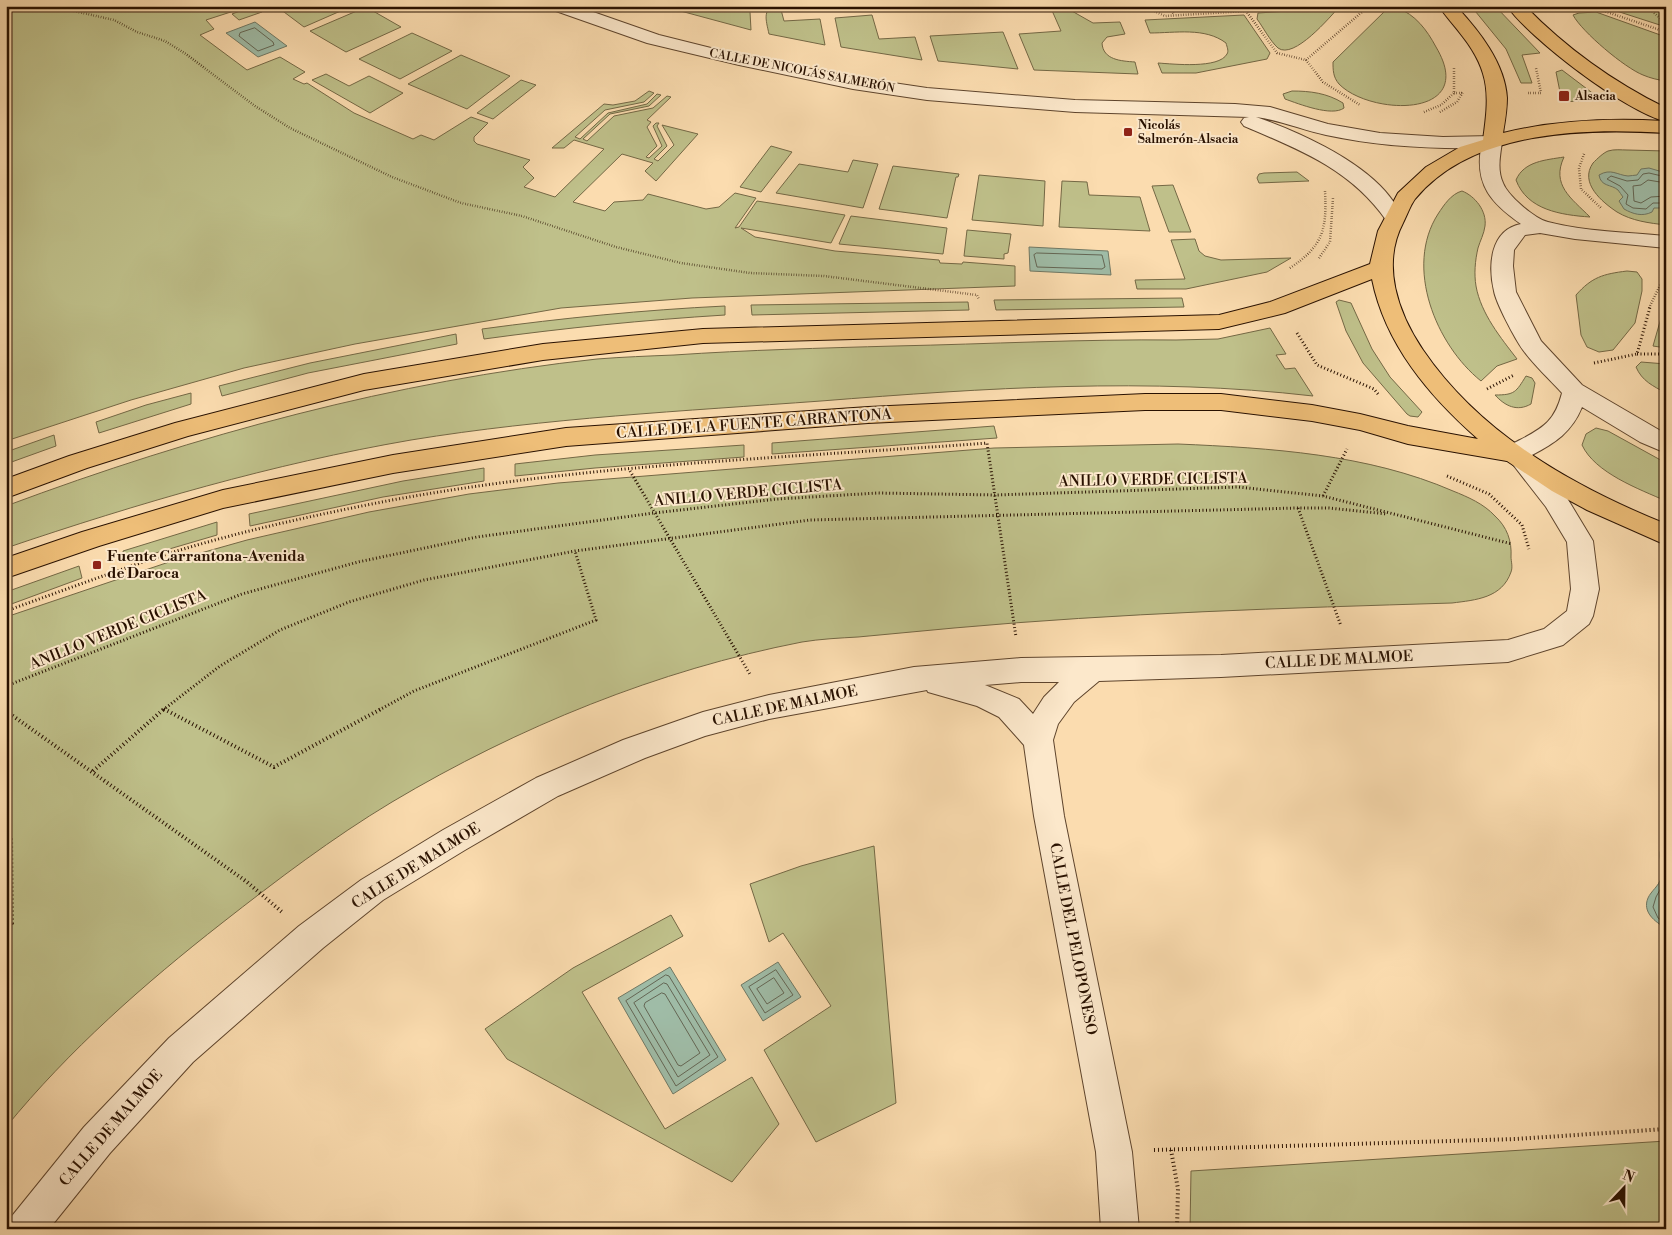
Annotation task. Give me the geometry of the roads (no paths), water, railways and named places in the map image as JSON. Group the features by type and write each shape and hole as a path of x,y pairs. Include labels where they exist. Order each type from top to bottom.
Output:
{"main road":[{"path":"1447,6 1480,46 1491,69 1497,93 1492,142"},
{"path":"1515,6 1568,56 1607,85 1666,116"},
{"path":"1666,127 1608,125 1563,127 1526,133 1492,142 1448,160 1415,186 1392,216 1383,245 1380,268 1393,316 1416,357 1448,396 1473,421 1518,457 1560,484 1632,522 1666,535"},
{"path":"6,489 78,462 184,429 364,382 543,352 704,336 1220,322 1277,308 1380,268"},
{"name":"CALLE DE LA FUENTE CARRANTONA","path":"6,568 92,539 223,499 392,464 566,437 868,414 1145,402 1221,402 1312,413 1518,457"}],"street":[{"name":"CALLE DE NICOLÁS SALMERÓN","path":"559,6 653,39 739,60 853,83 927,94 1001,101 1235,110 1270,113 1326,129 1386,140 1443,143 1492,142"},
{"name":"CALLE DE NICOLÁS SALMERÓN","path":"1201,110 1245,120 1316,151 1363,181 1379,196 1392,216"},
{"path":"1492,142 1488,159 1491,186 1518,213 1540,228"},
{"path":"1666,242 1540,228 1520,230 1511,237 1503,250 1502,266 1505,292 1532,345 1574,391 1649,436 1666,444"},
{"path":"1518,457 1561,426 1571,408 1574,391"},
{"name":"CALLE DE MALMOE","path":"39,1224 97,1140 181,1050 311,937 372,890 454,840 547,787 634,749 695,727 770,707 914,680 1020,670 1093,670 1508,651 1553,638 1579,616 1585,589 1580,541 1555,500 1518,457"},
{"name":"CALLE DEL PELOPONESO","path":"1093,670 1064,694 1054,706 1045,719 1038,740 1051,825 1114,1152 1120,1229"},
{"name":"CALLE DE MALMOE","path":"914,680 948,685 984,696 1009,708 1038,740"}],"water":[{"path":"255,22 287,46 258,57 226,33"},
{"path":"1649,168 1666,173 1666,208 1654,208 1652,212 1641,215 1624,209 1619,201 1623,197 1615,188 1602,182 1599,175 1611,172 1628,176 1637,175 1641,169"},
{"path":"1029,247 1108,251 1111,275 1030,271"},
{"path":"1666,843 1666,928 1651,916 1648,912 1647,903 1649,895 1659,884 1661,878 1660,852 1663,844"},
{"path":"778,962 801,997 763,1021 741,985"},
{"path":"670,967 726,1060 673,1094 618,998"}],"place":[{"name":"Alsacia","path":"1564,96"},
{"name":"Nicolás Salmerón-Alsacia","path":"1128,132"},
{"name":"Fuente Carrantona-Avenida de Daroca","path":"97,565"}]}
